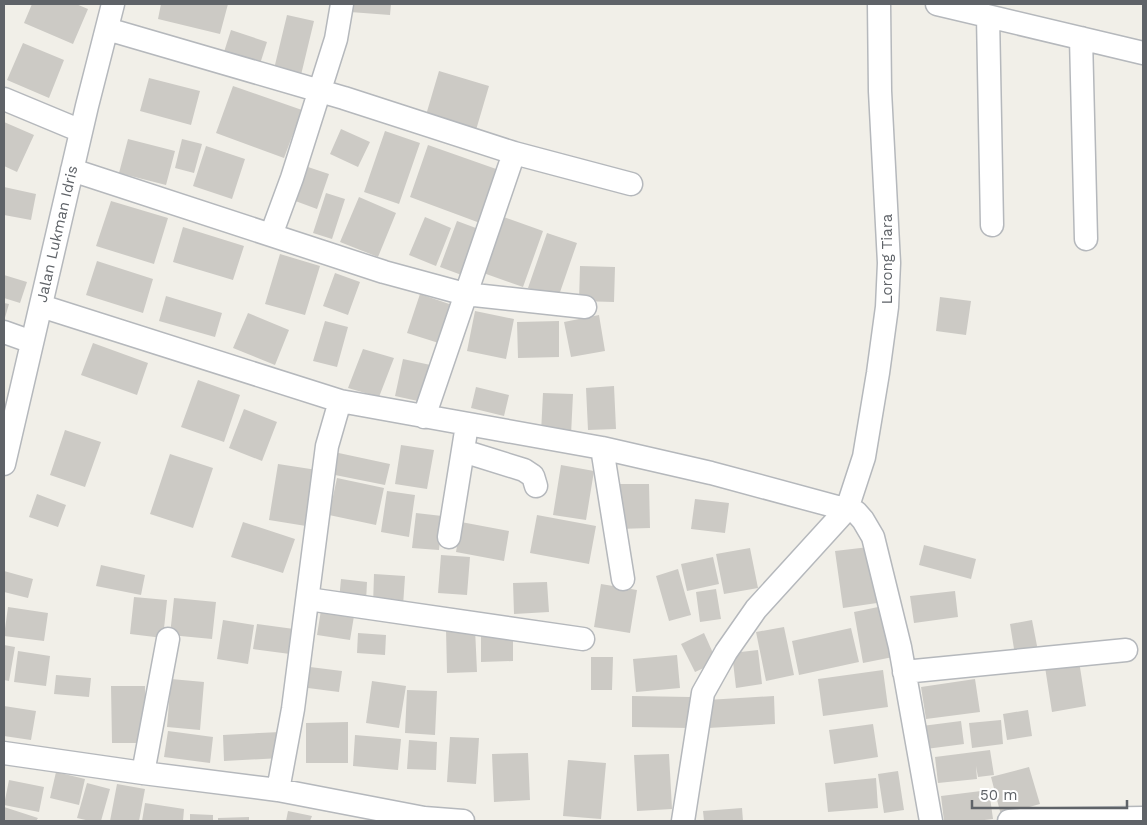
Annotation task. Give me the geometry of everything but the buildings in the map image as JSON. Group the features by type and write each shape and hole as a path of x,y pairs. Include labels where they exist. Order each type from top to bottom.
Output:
{"street":[{"name":"Jalan Lukman Idris","path":"4,464 11,403 32,342 113,4"},
{"path":"271,235 292,178 336,39 342,4"},
{"name":"Lorong Tiara","path":"847,509 864,457 887,306 889,263 880,91 879,4"},
{"path":"937,4 1143,53"},
{"path":"988,16 992,225"},
{"path":"107,29 319,91 514,154 631,184"},
{"path":"1081,38 1086,240"},
{"path":"4,99 82,131"},
{"path":"424,417 514,154"},
{"path":"72,170 384,272 465,294 585,307"},
{"path":"41,306 340,401 602,448 711,473 856,512 873,537 900,647 931,821"},
{"path":"4,332 32,342"},
{"path":"278,790 294,709 327,446 340,401"},
{"path":"449,536 467,425"},
{"path":"602,448 622,579"},
{"path":"463,451 524,470 533,476 536,486"},
{"path":"682,821 703,693 726,652 756,609 847,509"},
{"path":"308,599 583,639"},
{"path":"142,773 168,639"},
{"path":"904,672 1126,650"},
{"path":"4,753 278,790 424,818 463,821"},
{"path":"1009,821 1143,818"}]}
